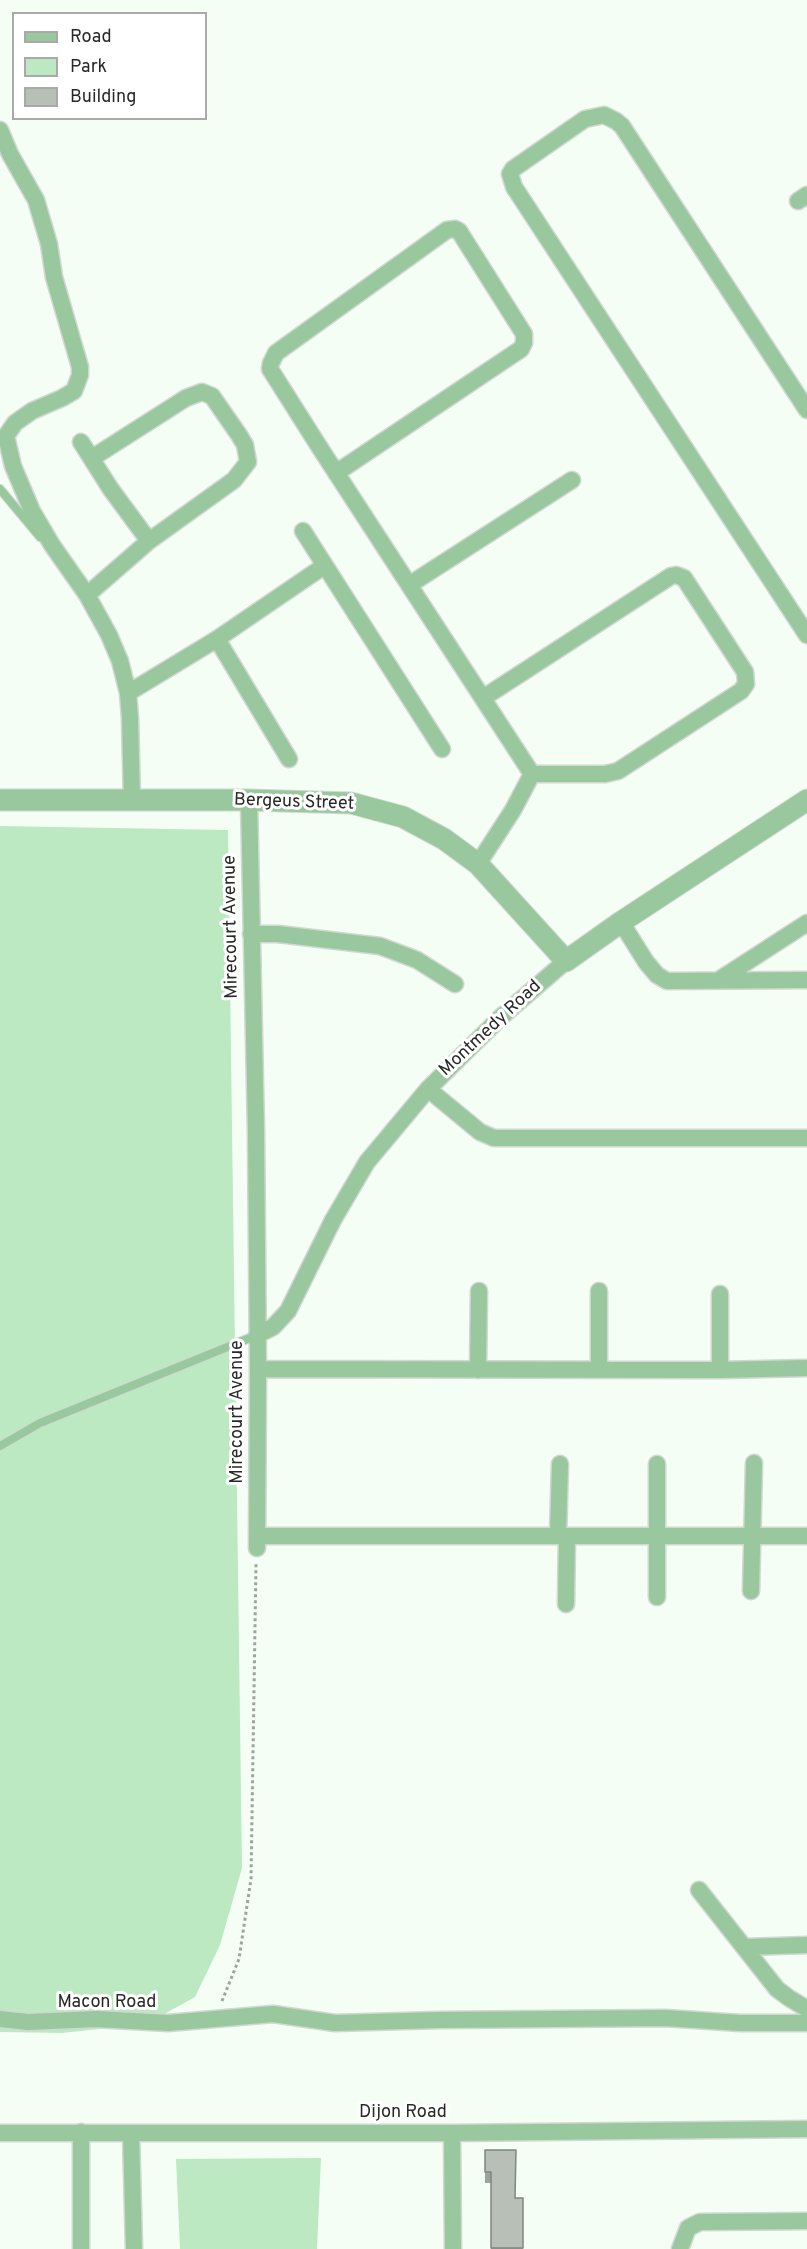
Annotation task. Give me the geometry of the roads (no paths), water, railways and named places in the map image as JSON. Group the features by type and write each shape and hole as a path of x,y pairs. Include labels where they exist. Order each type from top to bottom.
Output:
{"street":[{"path":"807,410 616,121 604,115 585,119 513,169 510,174 514,187 807,635"},
{"path":"0,130 10,154 36,200 49,244 54,277 80,367 80,375 74,391 32,411 15,423 6,436 13,466 32,511 70,572 87,594 109,634 120,661 128,693 132,801"},
{"path":"336,473 523,346 524,334 459,231 455,229 447,231 276,353 272,359 271,373 336,473 409,585 483,698 532,774"},
{"path":"87,594 149,541 234,480 248,462 248,453 239,435 212,396 202,392 186,398 92,458"},
{"path":"81,442 110,488 149,541"},
{"path":"409,585 573,480"},
{"path":"303,531 442,749"},
{"path":"128,693 217,639 324,566"},
{"path":"483,698 671,576 676,575 684,578 745,672 746,684 741,691 618,771 605,774 532,774"},
{"path":"217,639 289,759"},
{"path":"478,864 513,810 532,774"},
{"name":"Bergeus Street","path":"0,800 249,800 351,803 403,816 444,839 478,864 566,961"},
{"name":"Mirecourt Avenue","path":"249,800 258,1369 257,1542 563,1536"},
{"name":"Montmedy Road","path":"257,1335 273,1327 288,1311 333,1220 367,1162 428,1089 501,1017 566,961 621,922 807,800"},
{"path":"621,922 657,975 667,981 807,980"},
{"path":"719,980 807,923"},
{"path":"252,934 278,934 380,946 417,960 455,984"},
{"path":"428,1089 480,1132 494,1138 807,1138"},
{"path":"478,1370 479,1291"},
{"path":"599,1291 599,1369"},
{"path":"720,1294 720,1370"},
{"path":"258,1369 720,1370 807,1368"},
{"path":"751,1591 754,1463"},
{"path":"560,1464 566,1604"},
{"path":"657,1464 657,1597"},
{"path":"563,1536 807,1536"},
{"path":"699,1890 777,1989 807,2009"},
{"path":"745,1947 807,1945"},
{"name":"Macon Road","path":"0,2019 28,2022 96,2019 168,2023 273,2014 335,2023 665,2018 740,2023 807,2023"},
{"name":"Dijon Road","path":"0,2133 452,2133 807,2129"},
{"path":"81,2132 81,2249"},
{"path":"452,2133 453,2249"},
{"path":"131,2134 134,2249"},
{"path":"680,2249 688,2228 700,2222 807,2221"}],"lane":[{"path":"0,489 70,572"},
{"path":"0,1446 40,1423 257,1335"}]}
